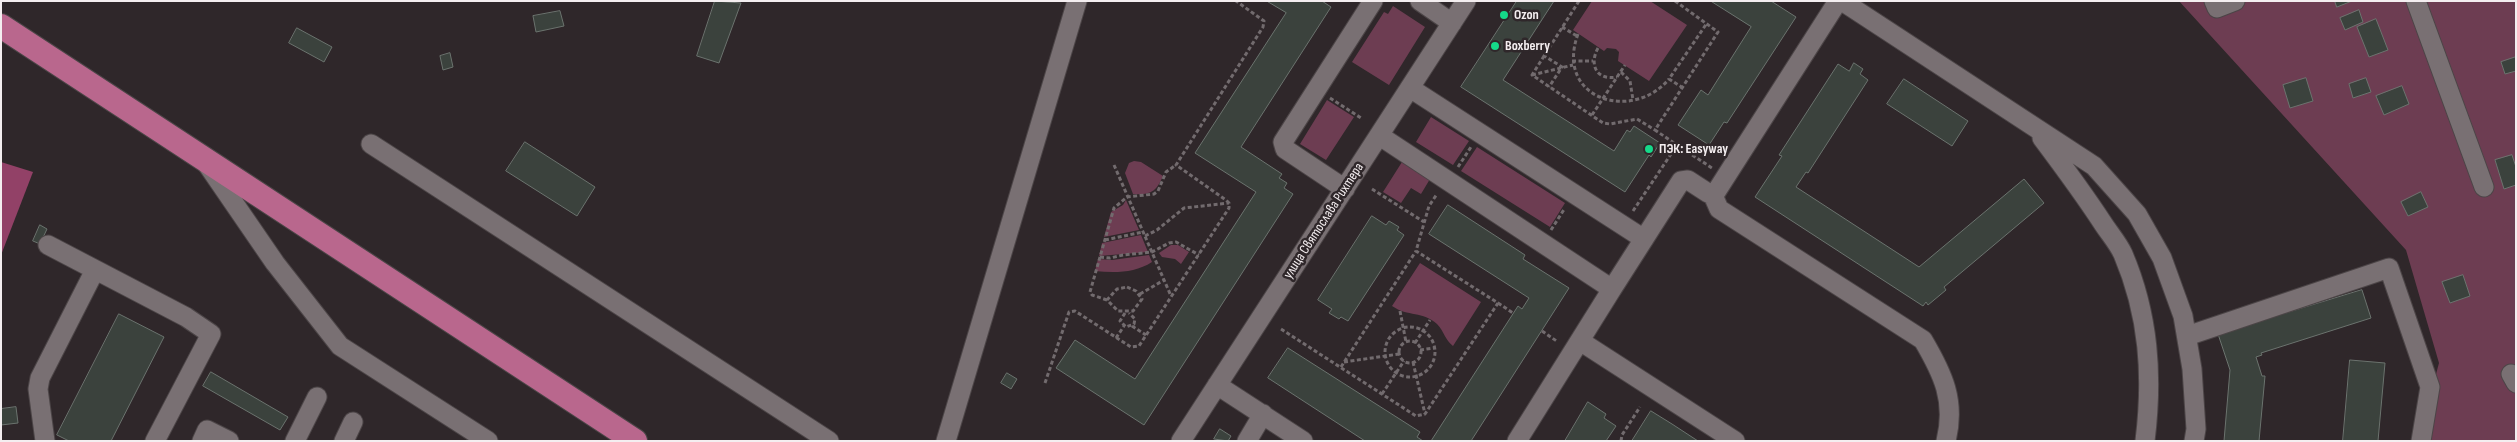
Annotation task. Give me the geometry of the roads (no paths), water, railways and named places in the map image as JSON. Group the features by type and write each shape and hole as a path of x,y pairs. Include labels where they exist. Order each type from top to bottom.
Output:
{"main road":[{"path":"1,26 635,441"}],"street":[{"path":"946,441 1077,1"},
{"path":"1345,189 1283,146 1373,1"},
{"path":"1420,1 1452,22"},
{"name":"улица Святослава Рихтера","path":"1181,441 1466,1"},
{"path":"1712,193 1716,192 1838,1"},
{"path":"1842,1 2094,166 2137,214 2162,258 2183,316 2192,370 2196,429 2194,441"},
{"path":"2214,1 2217,8 2235,1"},
{"path":"2416,1 2484,187"},
{"path":"1410,88 1644,239"},
{"path":"2034,127 2078,186 2122,252 2140,299 2148,340 2150,398 2145,441"},
{"path":"1380,136 1612,289"},
{"path":"371,144 829,441"},
{"path":"202,157 275,263 340,346 488,441"},
{"path":"1517,441 1681,181 1688,180 1712,193 1720,209 1924,340 1943,374 1951,419 1946,441"},
{"path":"48,245 186,317 211,334 155,441"},
{"path":"2187,336 2389,268 2430,387 2421,441"},
{"path":"45,441 38,389 40,378 95,270"},
{"path":"1580,341 1735,441"},
{"path":"1218,385 1303,441"},
{"path":"295,441 317,397"},
{"path":"1247,441 1263,414"},
{"path":"344,441 353,422"},
{"path":"202,441 207,430 229,441"}],"place":[{"name":"Ozon","path":"1504,15"},
{"name":"Boxberry","path":"1495,46"},
{"name":"ПЭК: Easyway","path":"1649,149"}]}
